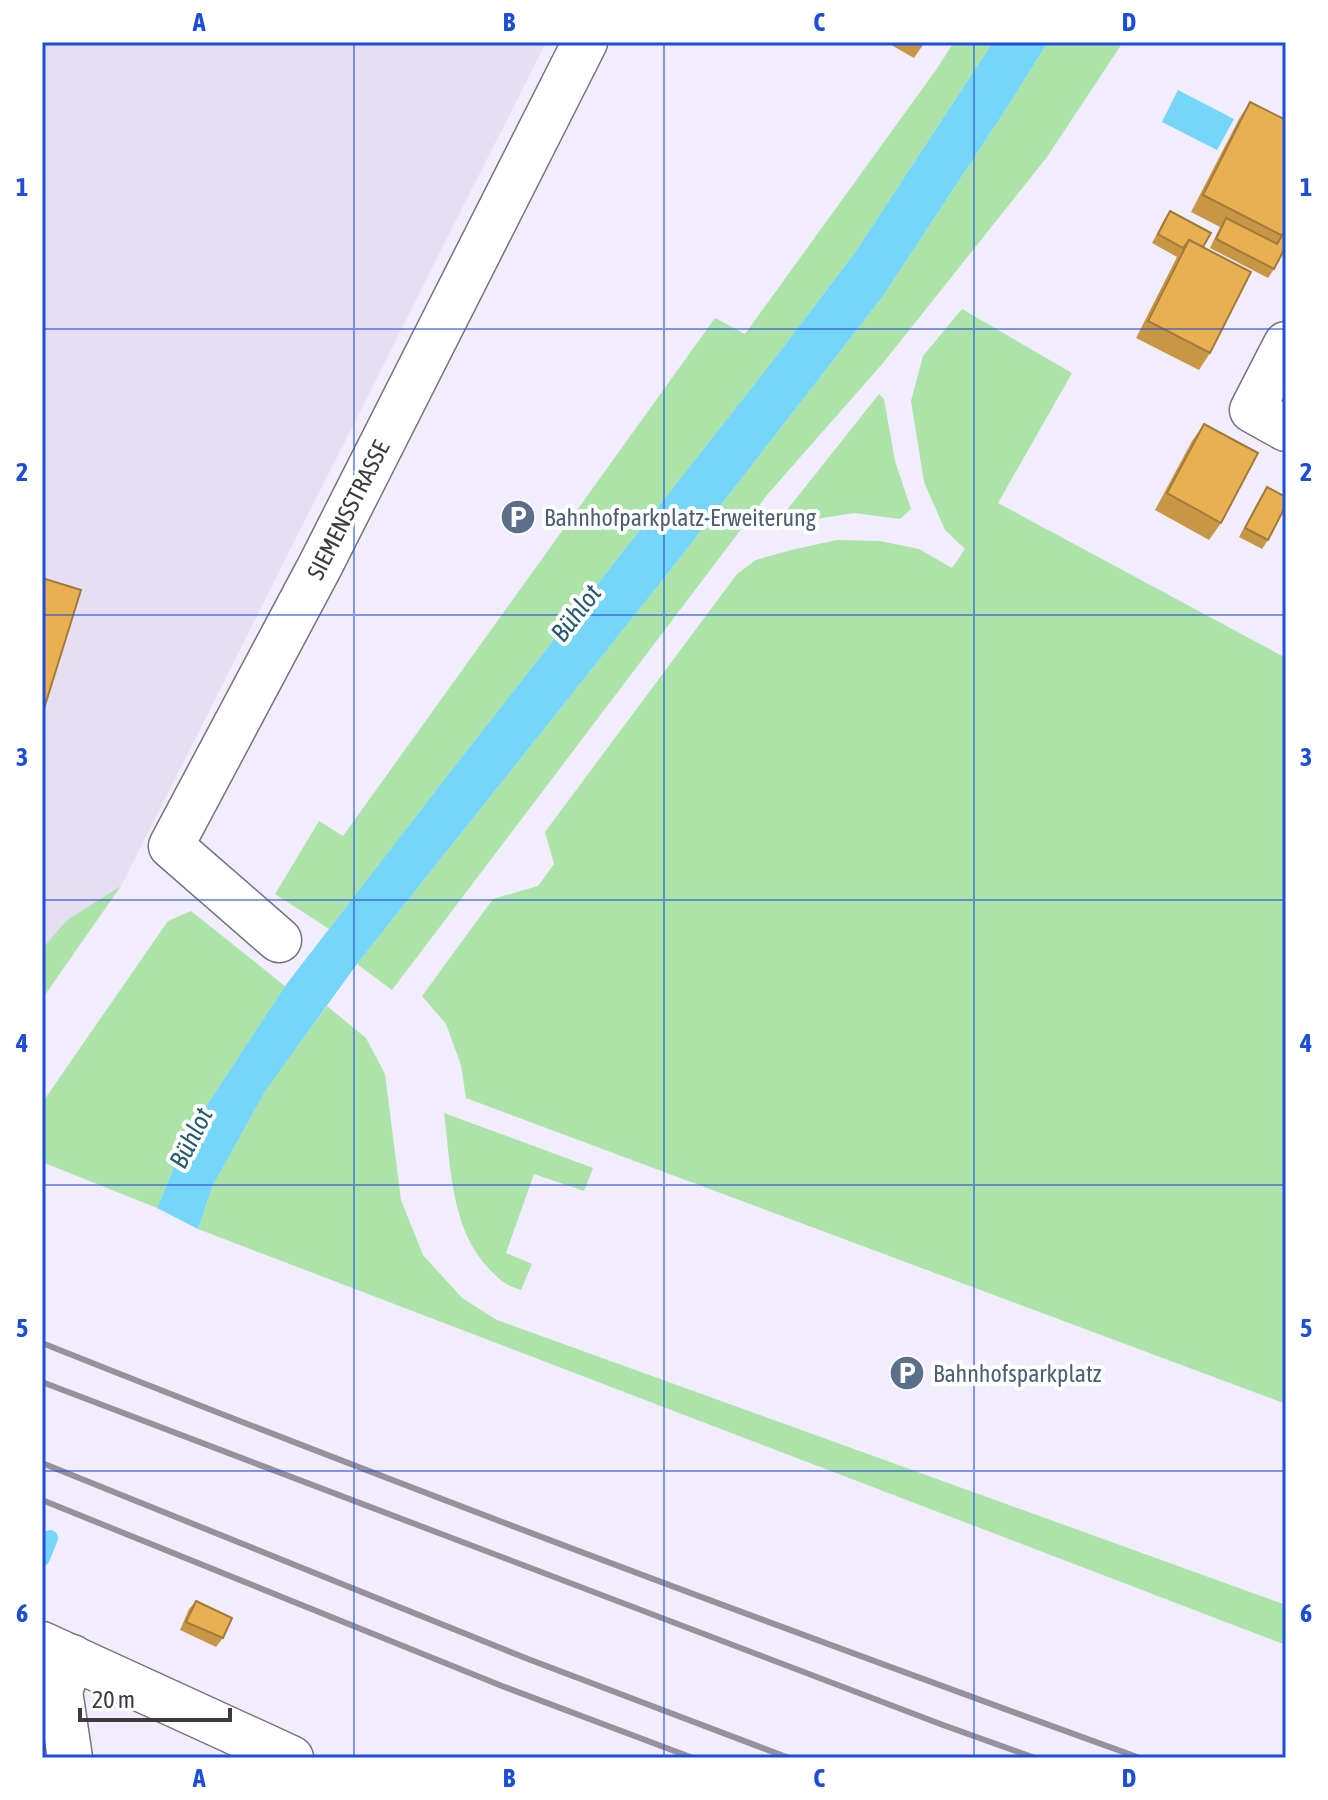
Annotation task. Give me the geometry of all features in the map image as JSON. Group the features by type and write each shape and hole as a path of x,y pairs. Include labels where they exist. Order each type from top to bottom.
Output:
{"street":[{"name":"SIEMENSSTRASSE","path":"279,940 171,846 320,566 585,42"},
{"path":"1286,344 1252,410 1286,429"},
{"path":"70,1758 57,1650 291,1758"}],"shaded area":[{"path":"42,42 546,42 121,886 67,920 42,949"}],"green space":[{"path":"954,42 993,42 856,251 329,929 275,894 319,821 343,836 715,318 745,334"},
{"path":"1048,42 1123,42 1047,157 883,363 767,495 392,990 357,964 669,572 883,296"},
{"path":"962,309 1072,373 998,503 1286,658 1286,1404 466,1098 461,1065 446,1024 422,996 493,899 538,886 554,864 545,832 737,574 756,560 837,540 880,541 919,549 952,568 965,549 945,530 924,482 911,401 923,356"},
{"path":"879,394 884,399 895,461 911,509 900,519 854,513 790,523 787,510"},
{"path":"121,886 42,999 42,949 67,920"},
{"path":"191,911 285,986 188,1134 157,1208 42,1162 42,1103 168,921"},
{"path":"327,1006 366,1038 385,1074 401,1200 423,1255 462,1298 497,1320 1286,1605 1286,1645 198,1229 213,1185 265,1090"},
{"path":"444,1113 593,1168 584,1191 534,1174 506,1253 532,1264 521,1290 504,1283 491,1271 477,1255 467,1236 451,1175"}],"water":[{"path":"993,42 1048,42 883,296 669,572 357,964 265,1091 213,1185 198,1229 157,1208 188,1134 285,986 856,251"},
{"path":"1178,90 1234,119 1217,150 1162,122"}],"building":[{"path":"1250,102 1286,120 1286,229 1283,236 1203,195"},
{"path":"1170,211 1211,233 1203,247 1189,240 1183,248 1158,234"},
{"path":"1226,218 1277,244 1286,229 1286,246 1274,269 1216,239"},
{"path":"1189,240 1251,272 1210,353 1148,321"},
{"path":"1204,424 1258,453 1221,523 1167,493"},
{"path":"1267,487 1286,497 1286,505 1268,540 1245,528"},
{"path":"42,578 81,590 42,715"},
{"path":"196,1601 232,1618 223,1638 186,1622"}],"waterway":[{"name":"Bühlot","path":"42,1558 50,1538"}],"railway":[{"path":"42,1343 589,1555 1140,1758"},
{"path":"42,1382 1035,1758"},
{"path":"42,1463 528,1659 789,1758"},
{"path":"42,1500 502,1686 693,1758"}],"place":[{"name":"Bahnhofparkplatz-Erweiterung","path":"518,517"},
{"name":"Bahnhofsparkplatz","path":"907,1373"}]}
